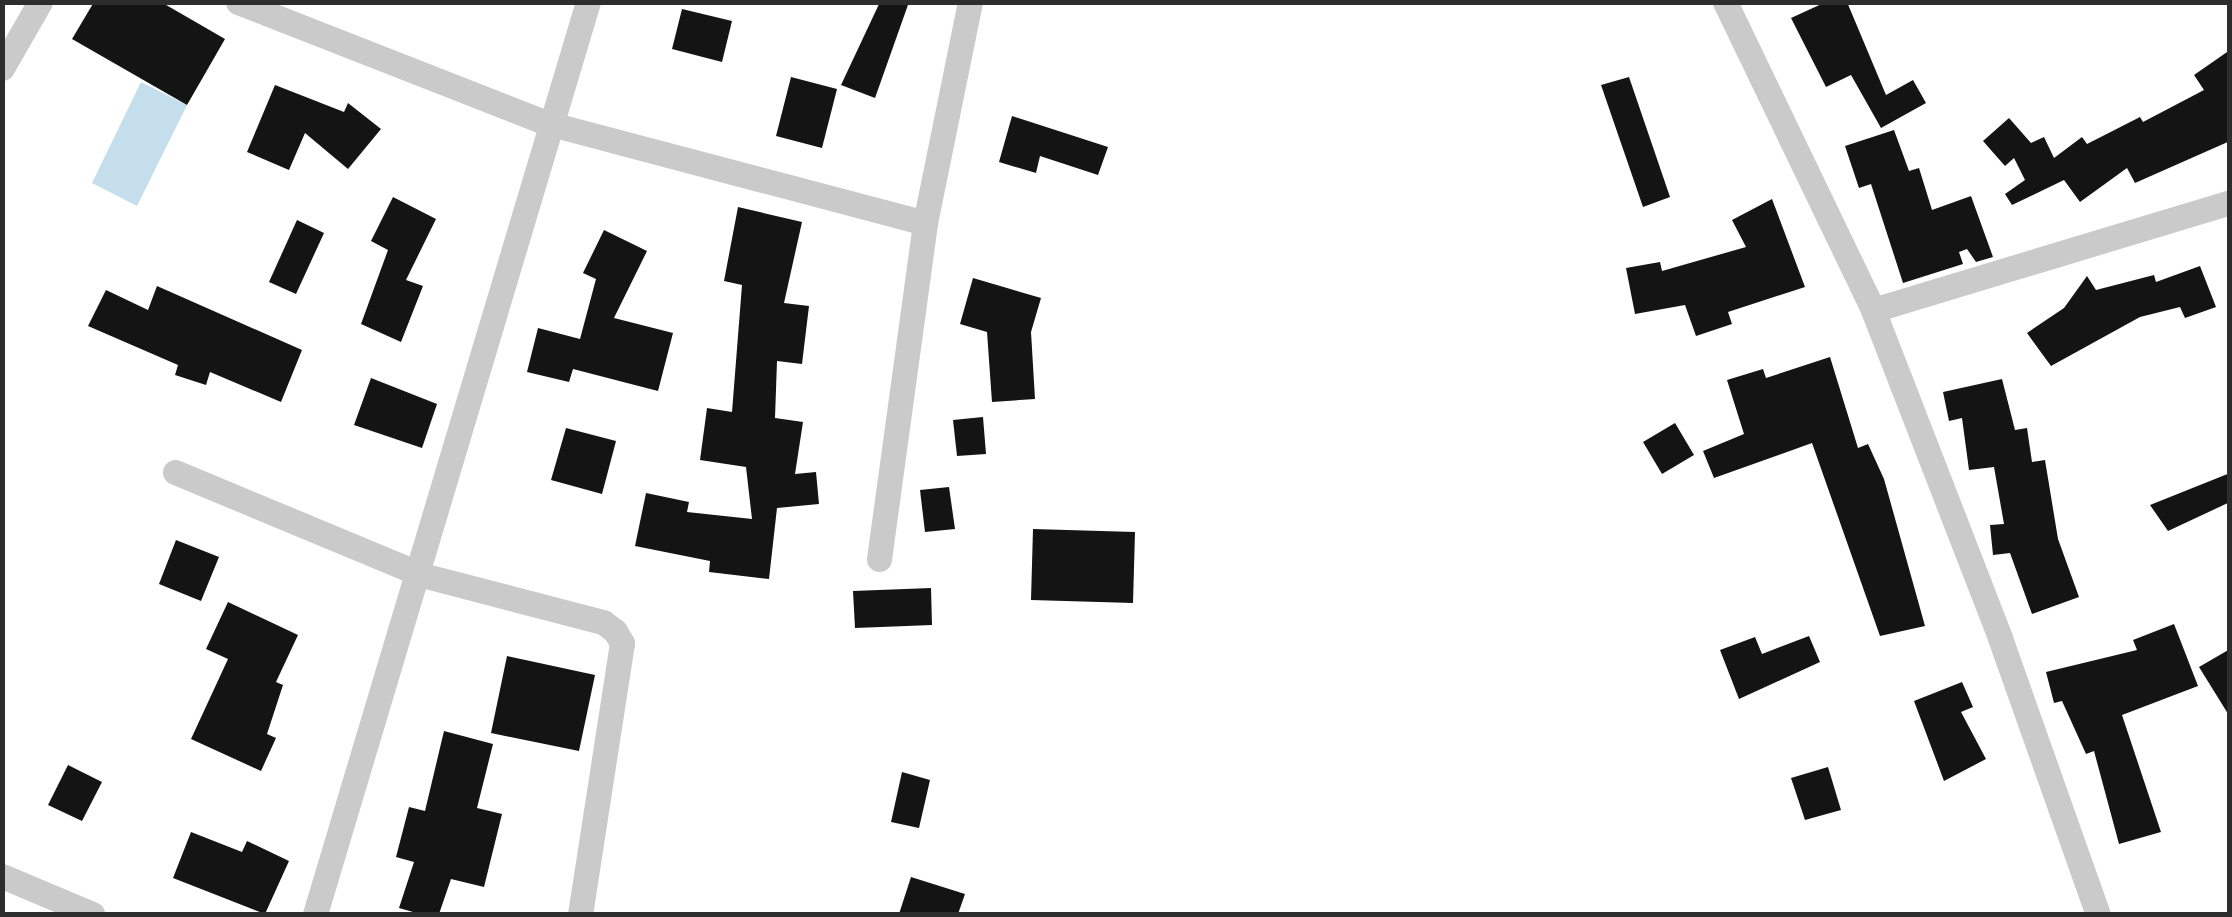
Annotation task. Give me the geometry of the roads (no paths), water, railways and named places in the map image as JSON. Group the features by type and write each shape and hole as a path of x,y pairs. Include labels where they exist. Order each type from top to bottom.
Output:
{"street":[{"path":"2,68 40,2"},
{"path":"238,2 547,123 925,223"},
{"path":"315,914 422,574 547,123 588,2"},
{"path":"879,559 925,223 970,2"},
{"path":"1725,2 1873,310 2000,638 2098,914"},
{"path":"1873,310 2230,202"},
{"path":"175,472 422,574 603,622 622,643 580,914"},
{"path":"2,876 92,914"}],"water":[{"path":"141,82 187,105 137,206 92,183"}]}
